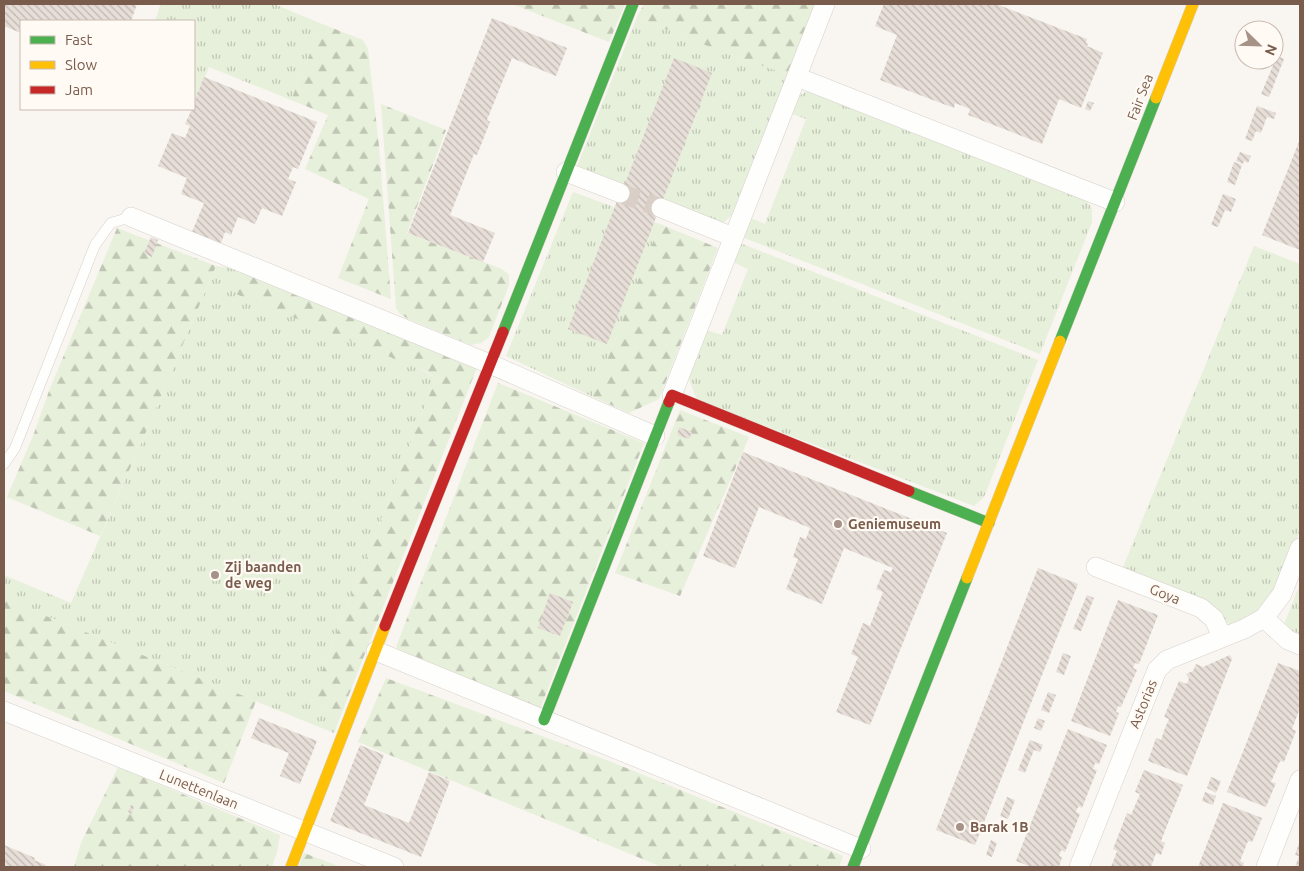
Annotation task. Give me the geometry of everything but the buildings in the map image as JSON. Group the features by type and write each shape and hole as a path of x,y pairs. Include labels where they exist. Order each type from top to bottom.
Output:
{"street":[{"path":"291,867 338,744 633,4"},
{"path":"544,720 825,4"},
{"name":"Fair Sea","path":"854,867 1193,4"},
{"path":"797,77 1115,202"},
{"path":"566,172 620,193"},
{"path":"661,208 733,237"},
{"path":"131,217 490,364 655,436"},
{"path":"672,395 989,523"},
{"name":"Astorias","path":"1079,867 1157,670 1167,660 1244,629 1264,618 1282,594 1300,548"},
{"name":"Goya","path":"1096,567 1201,608 1214,619 1222,637"},
{"path":"1264,618 1288,640 1300,645"},
{"path":"376,651 860,849"},
{"name":"Lunettenlaan","path":"4,711 394,867"},
{"path":"1266,867 1300,780"}],"lane":[{"path":"4,464 15,448 95,245 111,223 131,217"}],"green space":[{"path":"161,4 274,4 322,24 291,100 209,67 195,101 195,20 155,20"},
{"path":"512,4 625,4 609,42"},
{"path":"644,4 816,4 788,74 727,54 637,17"},
{"path":"637,17 727,54 788,74 732,215 724,222 715,224 576,169"},
{"path":"322,24 363,40 368,49 379,146 391,299 338,278 369,199 305,169 328,115 291,100"},
{"path":"812,90 1085,199 1092,208 1092,222 1040,354 742,237 750,218 765,224 806,119 790,113 798,98 803,93"},
{"path":"381,104 446,130 407,233 502,269 509,275 509,285 489,337 481,343 471,345 408,319 399,313 396,308"},
{"path":"573,192 660,224 593,397 506,356"},
{"path":"660,224 718,248 659,399 629,413 593,397"},
{"path":"117,228 216,266 100,536 7,497"},
{"path":"740,243 1038,360 984,497 974,506 697,400 688,377 706,330 722,335 748,269 733,262"},
{"path":"1254,246 1300,264 1300,530 1280,583 1258,613 1239,624 1230,624 1121,572"},
{"path":"216,266 237,269 436,378 310,702 341,715 334,733 4,599 4,575 71,603"},
{"path":"237,269 478,365 341,715 310,702 436,378 427,372 236,294"},
{"path":"498,383 644,443 540,709 402,654 396,647"},
{"path":"680,410 749,437 680,596 615,573"},
{"path":"1300,584 1300,634 1283,627"},
{"path":"4,599 256,701 224,783 4,691"},
{"path":"386,678 609,761 843,856 839,867 662,867 358,742"},
{"path":"118,767 280,835 272,867 74,867 81,843"},
{"path":"304,853 341,867 298,867"}],"tunnel":[{"path":"620,193 661,208"}],"traffic: fast":[{"path":"503,332 633,4"},
{"path":"1060,341 1156,98"},
{"path":"544,720 669,402"},
{"path":"909,491 989,523"},
{"path":"853,867 967,578"}],"traffic: slow":[{"path":"1156,98 1193,4"},
{"path":"967,578 1060,341"},
{"path":"291,867 385,626"}],"traffic: jam":[{"path":"385,626 503,332"},
{"path":"669,402 672,395 909,491"}],"place":[{"name":"Geniemuseum","path":"838,524"},
{"name":"Zij baanden de weg","path":"215,575"},
{"name":"Barak 1B","path":"960,827"}]}
